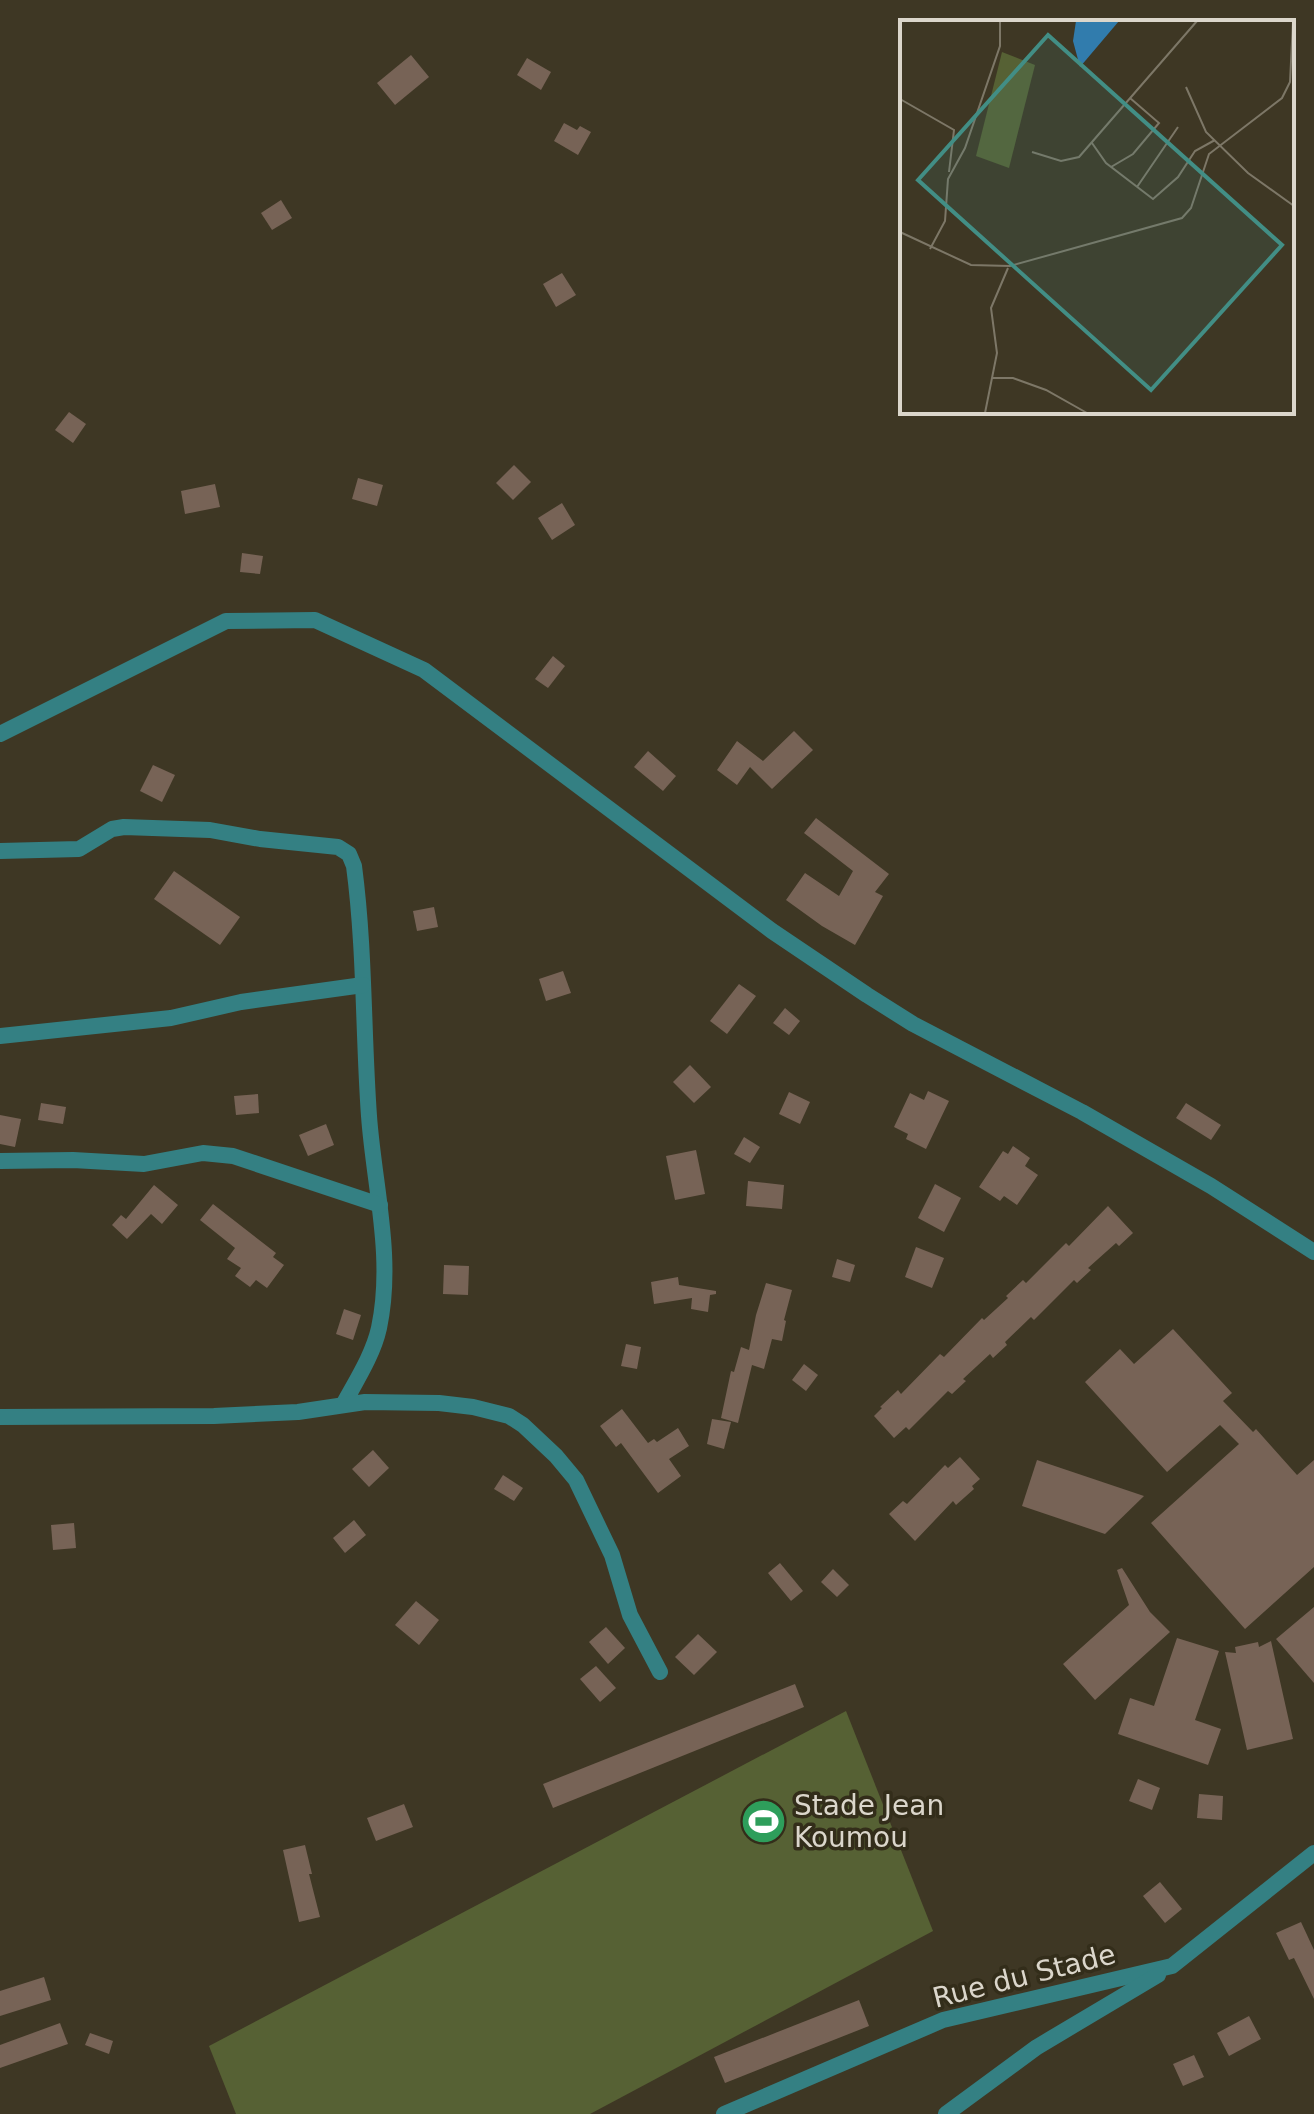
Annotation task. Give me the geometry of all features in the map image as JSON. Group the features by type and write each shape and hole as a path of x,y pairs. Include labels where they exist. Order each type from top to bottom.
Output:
{"street":[{"path":"0,734 226,621 315,620 424,670 772,931 867,995 913,1024 1082,1112 1211,1186 1314,1252"},
{"path":"0,851 79,849 112,829 124,827 210,830 345,849 354,866 363,950 369,1117 385,1249 379,1327 372,1348 343,1405"},
{"path":"0,1036 171,1018 241,1002 363,985"},
{"path":"0,1161 73,1160 144,1164 217,1153 380,1205"},
{"path":"354,1384 365,1402"},
{"path":"0,1417 214,1416 298,1412 365,1402 473,1407 509,1416 523,1425 565,1466 581,1490 612,1555 630,1615 660,1672"},
{"name":"Rue du Stade","path":"724,2114 943,2020 1172,1966 1314,1853"},
{"path":"946,2114 1037,2047 1172,1966"}],"green space":[{"name":"Stade Jean Koumou","path":"846,1711 933,1931 590,2114 236,2114 209,2046"}],"building":[{"path":"411,55 429,77 395,105 377,83"},
{"path":"527,58 551,72 541,90 517,75"},
{"path":"564,123 577,130 580,126 591,132 578,155 554,141"},
{"path":"281,200 292,218 272,230 261,213"},
{"path":"562,273 576,295 556,307 543,284"},
{"path":"69,412 86,424 73,443 55,430"},
{"path":"514,465 531,482 513,500 496,483"},
{"path":"358,478 383,485 377,506 352,499"},
{"path":"215,484 220,507 185,514 181,491"},
{"path":"562,503 575,525 552,540 538,518"},
{"path":"242,553 263,556 260,574 240,572"},
{"path":"553,656 565,666 548,688 535,679"},
{"path":"794,731 813,750 772,789 750,767 737,785 717,770 737,741 763,761"},
{"path":"648,751 676,776 663,791 634,767"},
{"path":"153,765 175,775 162,802 140,791"},
{"path":"816,818 889,874 875,892 883,896 855,945 786,900 805,873 839,896 853,871 804,833"},
{"path":"174,871 240,917 220,945 154,899"},
{"path":"434,907 438,927 417,931 413,911"},
{"path":"563,971 571,993 546,1001 539,979"},
{"path":"739,984 756,996 727,1034 710,1021"},
{"path":"785,1008 800,1021 789,1035 773,1023"},
{"path":"690,1065 711,1087 694,1103 673,1082"},
{"path":"928,1091 949,1101 926,1149 906,1139 908,1134 894,1127 910,1093 924,1100"},
{"path":"789,1092 810,1102 800,1124 779,1114"},
{"path":"258,1094 259,1113 236,1115 234,1096"},
{"path":"41,1103 66,1107 63,1124 38,1120"},
{"path":"1186,1103 1221,1125 1211,1140 1176,1118"},
{"path":"0,1115 21,1119 15,1147 0,1144"},
{"path":"326,1124 334,1145 308,1156 299,1135"},
{"path":"744,1137 760,1147 750,1163 734,1154"},
{"path":"1013,1146 1030,1158 1025,1166 1038,1175 1017,1205 1004,1196 1000,1201 979,1187 1003,1151 1008,1154"},
{"path":"696,1150 705,1194 675,1200 666,1156"},
{"path":"748,1181 784,1185 782,1209 746,1206"},
{"path":"935,1184 961,1198 944,1232 918,1218"},
{"path":"154,1185 178,1205 162,1224 151,1214 127,1239 112,1225 121,1215 126,1219"},
{"path":"213,1204 276,1253 273,1257 284,1265 267,1288 256,1280 250,1287 235,1276 241,1268 227,1259 235,1248 200,1220"},
{"path":"1108,1206 1133,1233 1119,1246 1116,1243 1088,1268 1091,1270 1077,1283 1074,1280 1034,1320 1031,1317 1005,1342 1007,1345 993,1358 990,1354 952,1394 948,1391 909,1430 906,1427 894,1438 874,1416 880,1407 898,1390 901,1394 940,1354 944,1357 982,1318 984,1320 1008,1298 1006,1296 1023,1280 1026,1283 1066,1243 1069,1246"},
{"path":"916,1247 944,1258 932,1288 905,1277"},
{"path":"837,1259 855,1265 850,1282 832,1277"},
{"path":"444,1265 469,1266 468,1295 443,1294"},
{"path":"678,1277 679,1285 716,1291 716,1294 710,1295 708,1312 691,1309 692,1298 654,1304 651,1282"},
{"path":"766,1283 792,1290 782,1341 772,1339 764,1369 752,1365 738,1423 721,1418 731,1371 734,1372 741,1347 749,1350"},
{"path":"344,1309 361,1315 353,1340 336,1334"},
{"path":"1173,1329 1232,1393 1223,1401 1253,1432 1256,1429 1297,1475 1314,1460 1314,1567 1245,1629 1151,1523 1239,1444 1220,1425 1167,1472 1085,1382 1120,1349 1134,1364"},
{"path":"626,1344 641,1347 637,1369 621,1366"},
{"path":"804,1364 818,1375 806,1391 792,1380"},
{"path":"622,1409 648,1443 654,1439 657,1442 678,1428 689,1446 669,1459 681,1476 658,1493 621,1443 616,1447 600,1426"},
{"path":"712,1419 731,1422 724,1449 707,1444"},
{"path":"373,1450 389,1468 369,1487 352,1469"},
{"path":"960,1457 980,1479 972,1486 974,1489 956,1505 953,1501 915,1541 889,1514 903,1501 907,1504 945,1465 948,1468"},
{"path":"1037,1460 1144,1496 1105,1534 1022,1506"},
{"path":"503,1475 523,1488 514,1501 494,1489"},
{"path":"354,1520 366,1535 345,1553 333,1538"},
{"path":"74,1523 76,1548 53,1550 51,1525"},
{"path":"780,1563 803,1591 791,1601 768,1573"},
{"path":"1122,1568 1150,1612 1170,1632 1095,1700 1063,1664 1129,1605 1117,1570"},
{"path":"833,1569 849,1585 837,1597 821,1582"},
{"path":"416,1601 439,1620 419,1645 395,1625"},
{"path":"1314,1607 1314,1683 1276,1639"},
{"path":"606,1627 625,1648 608,1664 589,1642"},
{"path":"698,1634 717,1652 694,1675 675,1657"},
{"path":"1177,1638 1219,1651 1195,1720 1221,1729 1208,1765 1118,1734 1130,1698 1154,1706"},
{"path":"1271,1641 1293,1739 1247,1750 1225,1652 1236,1653 1235,1647 1258,1642 1259,1647"},
{"path":"596,1666 616,1688 600,1702 580,1679"},
{"path":"795,1684 804,1707 553,1808 543,1784"},
{"path":"1138,1779 1160,1788 1152,1810 1129,1801"},
{"path":"1199,1794 1223,1796 1222,1820 1197,1818"},
{"path":"404,1804 413,1827 376,1841 367,1818"},
{"path":"305,1845 320,1917 299,1922 283,1850"},
{"path":"1160,1882 1182,1909 1165,1923 1143,1896"},
{"path":"1301,1922 1314,1950 1314,1999 1294,1958 1289,1960 1276,1933"},
{"path":"44,1977 51,2000 0,2016 0,1991"},
{"path":"859,2000 869,2026 725,2083 714,2057"},
{"path":"1249,2016 1261,2039 1229,2056 1217,2033"},
{"path":"60,2023 68,2044 0,2068 0,2045"},
{"path":"90,2033 113,2041 109,2054 85,2045"},
{"path":"1194,2055 1204,2077 1183,2086 1173,2064"}],"place":[{"name":"Stade Jean Koumou","path":"763,1821"}]}
